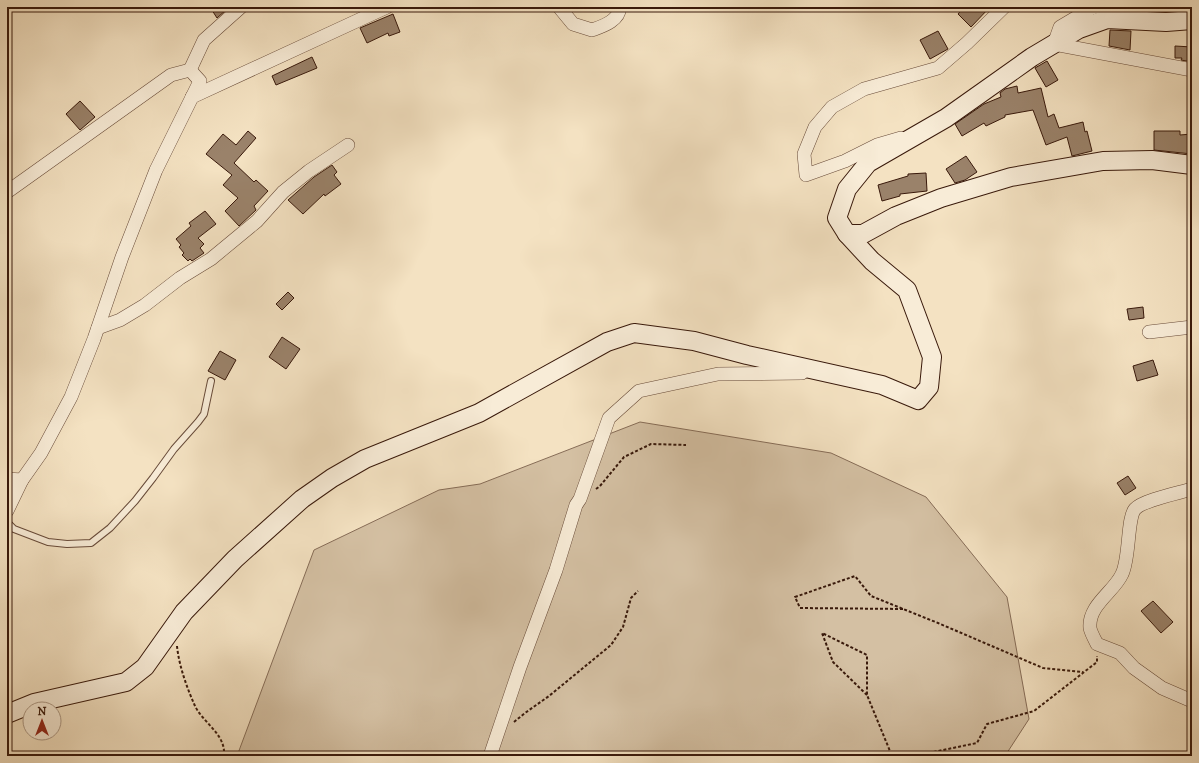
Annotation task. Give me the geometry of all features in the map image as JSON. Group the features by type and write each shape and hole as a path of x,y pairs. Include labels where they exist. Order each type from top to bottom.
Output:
{"street":[{"path":"190,70 204,40 241,7"},
{"path":"192,97 387,7"},
{"path":"559,7 573,24 592,30 611,22 620,12 620,7"},
{"path":"921,132 877,145 845,161 806,175 804,154 815,126 832,107 864,89 938,68 967,43 1004,7"},
{"path":"1054,44 1060,27 1085,12 1097,7"},
{"path":"7,714 34,703 126,682 145,667 184,612 235,559 302,499 332,478 365,459 479,413 608,342 634,333 694,341 747,355 882,384 918,400 929,387 932,357 906,290 872,261 848,234 837,218 848,189 868,163 946,118 1032,57 1079,29 1107,19 1166,22 1192,20"},
{"path":"1054,44 1192,70"},
{"path":"7,511 22,480 41,453 71,397 156,170 200,81 190,70"},
{"path":"7,192 171,75 190,70"},
{"path":"98,328 120,320 211,258 257,221 283,192 309,171 348,145"},
{"path":"848,234 863,234 896,216 941,198 1012,177 1103,161 1152,160 1192,165"},
{"path":"1149,332 1192,327"},
{"path":"490,756 520,667 556,570 576,505 580,499 609,418 639,391 718,374 827,372"},
{"path":"7,479 22,480"},
{"path":"1192,489 1142,503 1134,510 1131,520 1128,553 1122,574 1092,613 1090,628 1097,644 1120,653 1134,668 1162,688 1192,701"}],"lane":[{"path":"7,522 14,529 48,542 67,544 91,543 110,528 135,501 174,449 204,414 211,382"}],"path":[{"path":"580,499 600,486 624,457 651,444 686,445"},
{"path":"903,609 800,608 795,597 855,576 871,596 903,609 1043,668 1083,672"},
{"path":"513,722 611,645 623,627 631,598 638,591"},
{"path":"174,627 179,661 196,707 221,739 224,756"},
{"path":"867,696 867,654 822,633 833,662 867,696 892,756"},
{"path":"914,756 976,743 987,724 1034,711 1097,662 1097,644"}],"shaded area":[{"path":"640,422 831,453 926,497 1007,597 1029,719 1005,756 237,756 314,550 439,490 480,484"}],"building":[{"path":"210,7 224,7 226,10 217,18"},
{"path":"964,7 990,7 971,27 958,14"},
{"path":"393,14 400,32 389,36 388,33 367,43 360,28"},
{"path":"1110,30 1131,31 1130,50 1109,46"},
{"path":"938,31 948,49 930,59 920,40"},
{"path":"1175,46 1192,47 1192,62 1181,60 1182,58 1175,58"},
{"path":"312,57 317,68 276,85 272,76"},
{"path":"1047,61 1058,80 1046,87 1035,68"},
{"path":"1017,86 1018,93 1041,88 1048,117 1054,114 1059,128 1083,122 1092,151 1072,156 1067,137 1046,145 1033,110 1005,115 1005,117 986,126 984,123 962,136 955,124 984,104 1001,97 1000,93 1005,89"},
{"path":"80,101 95,117 80,130 66,114"},
{"path":"248,131 256,138 234,163 254,182 256,180 268,191 254,206 256,210 239,226 225,211 238,198 223,185 232,175 206,154 223,134 236,145"},
{"path":"1154,131 1180,131 1180,135 1192,134 1192,154 1154,150"},
{"path":"966,156 977,172 965,180 955,183 946,169"},
{"path":"332,165 337,172 334,175 341,184 325,196 324,194 303,214 288,200 314,177"},
{"path":"926,173 927,191 900,194 900,196 882,201 878,185 908,176 908,174"},
{"path":"205,211 216,224 198,238 204,244 200,248 204,253 192,261 190,259 188,261 182,255 184,253 179,247 181,245 176,239 191,226 189,223"},
{"path":"288,292 294,298 282,310 276,304"},
{"path":"1143,307 1144,318 1129,320 1127,309"},
{"path":"282,337 300,349 286,369 269,357"},
{"path":"220,351 236,360 225,380 208,371"},
{"path":"1153,360 1158,375 1137,381 1133,366"},
{"path":"1128,476 1136,488 1125,495 1117,483"},
{"path":"1153,601 1173,622 1161,633 1141,611"}]}
